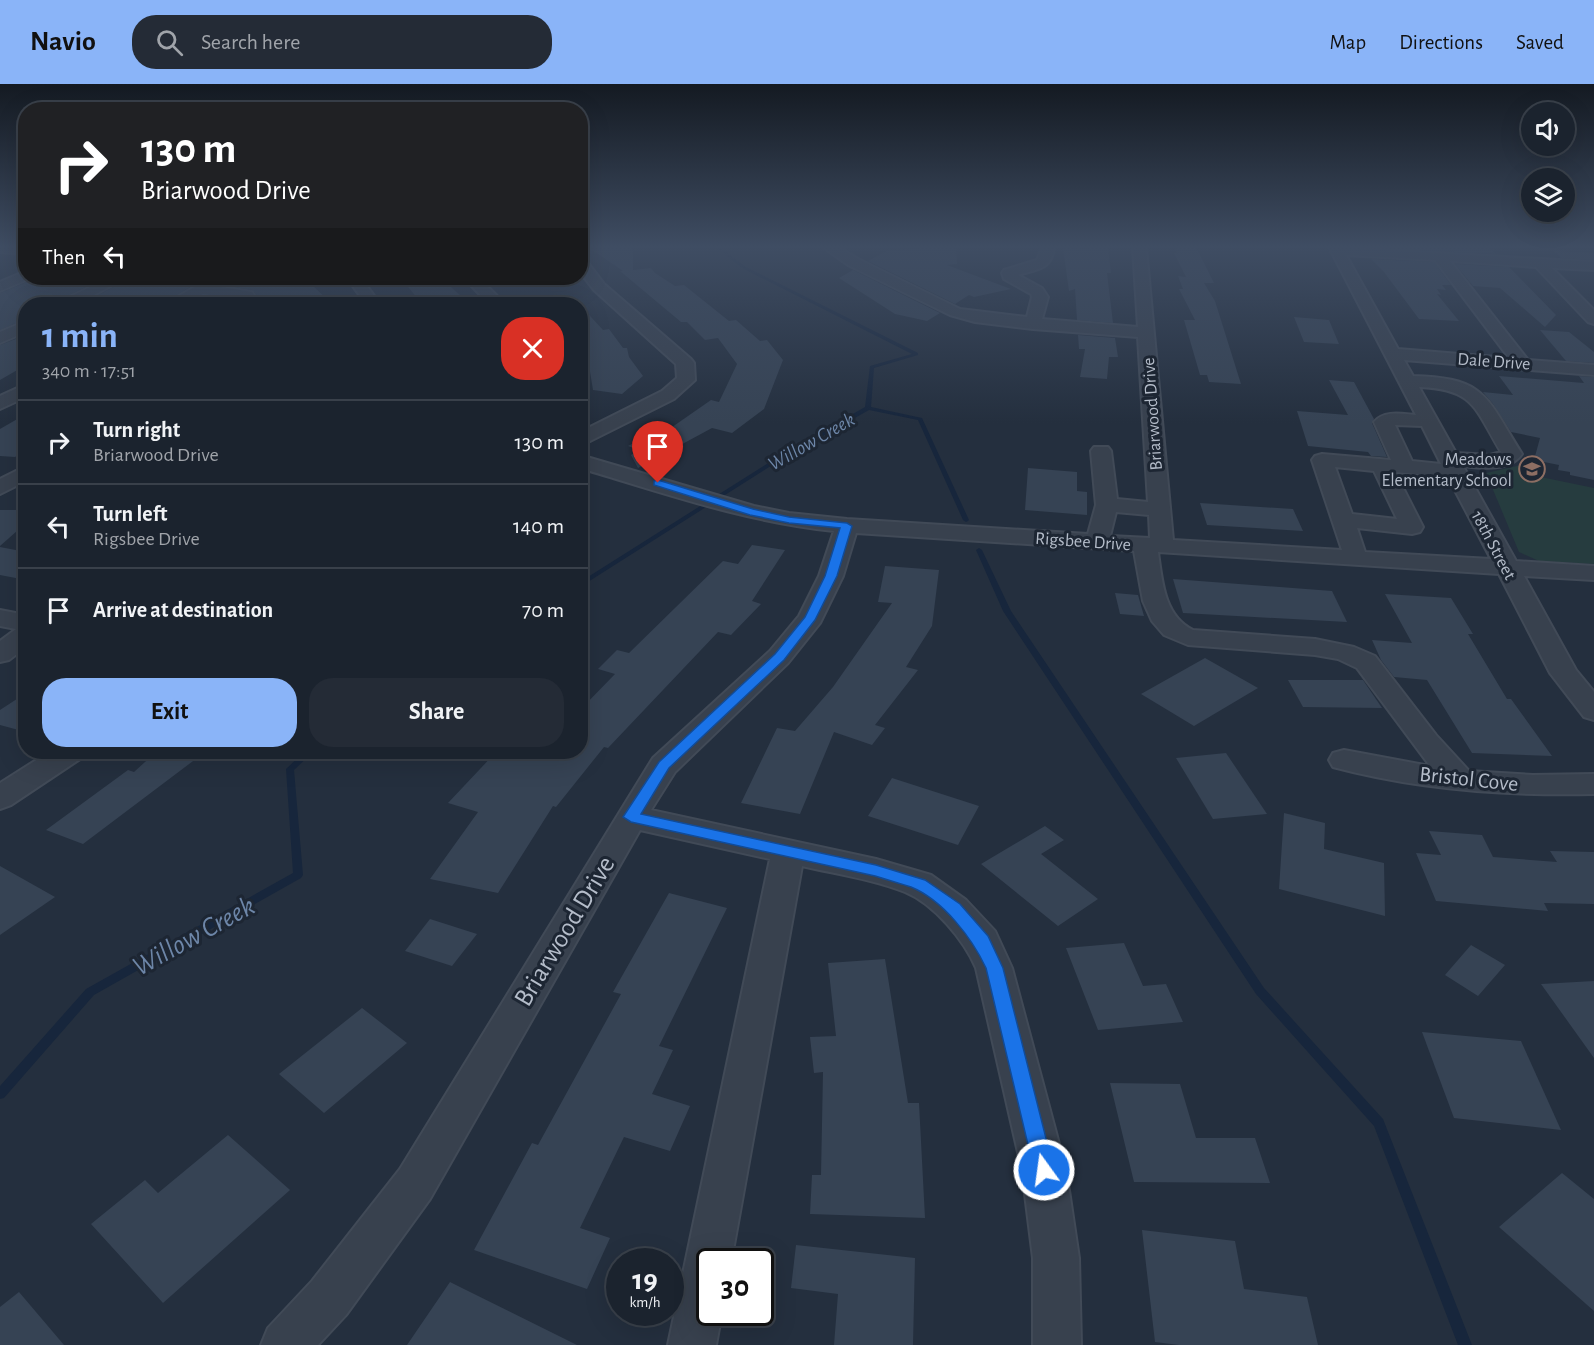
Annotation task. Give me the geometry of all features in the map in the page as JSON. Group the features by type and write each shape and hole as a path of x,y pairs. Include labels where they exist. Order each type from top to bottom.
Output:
{"street":[{"path":"588,436 668,395 686,380 685,363 620,306"},
{"path":"942,306 975,317 1146,333"},
{"path":"1033,324 1038,306"},
{"name":"Briarwood Drive","path":"1144,306 1159,509 1154,545 1154,594 1166,623 1173,630 1188,637 1315,647 1366,662 1426,742 1460,781"},
{"name":"18th Street","path":"1368,306 1564,673 1594,711"},
{"path":"1478,306 1522,363"},
{"path":"1582,306 1594,319"},
{"path":"0,338 18,330"},
{"name":"Dale Drive","path":"1393,354 1594,369"},
{"path":"1356,558 1322,460 1404,467 1506,460 1512,454 1473,393 1462,387 1448,384 1407,381"},
{"path":"0,404 18,394"},
{"path":"1404,467 1384,422 1429,421"},
{"path":"1097,542 1107,505 1101,451"},
{"name":"Rigsbee Drive","path":"588,463 676,488 727,506 789,520 847,526 1594,573"},
{"path":"1343,520 1412,527 1381,464"},
{"path":"0,488 18,477"},
{"path":"1107,505 1159,509"},
{"name":"Briarwood Drive","path":"285,1345 329,1298 414,1184 664,765 779,657 811,618 831,576 847,526"},
{"path":"0,618 18,621"},
{"path":"0,654 18,640"},
{"path":"0,798 58,759"},
{"name":"Bristol Cove","path":"1344,760 1460,781 1533,785 1594,784"},
{"path":"631,817 876,871 919,884 954,909 982,941 994,968 1044,1170 1056,1258 1057,1345"},
{"path":"692,1345 788,851"}],"green space":[{"path":"1535,462 1543,464 1536,476 1594,488 1594,564 1539,561 1519,552 1486,473"}],"building":[{"path":"0,306 18,306 18,322 0,330"},
{"path":"662,306 710,306 729,321 736,320 760,341 767,340 783,360 764,409 732,433 712,428 638,468 631,455 639,450 628,446 659,430 665,432 711,400 719,402 737,364 718,338 705,340 687,322 681,322"},
{"path":"882,306 926,306 940,313 927,321 895,314"},
{"path":"1076,306 1111,306 1113,323 1077,320"},
{"path":"1188,306 1217,306 1241,384 1209,382 1207,375 1200,375 1184,320 1195,320"},
{"path":"1409,306 1447,306 1459,321 1419,319"},
{"path":"1521,306 1547,306 1556,315 1545,327"},
{"path":"588,314 603,330 609,329 623,348 627,348 629,357 643,376 622,394 593,390 588,359"},
{"path":"1294,317 1329,320 1339,344 1304,342"},
{"path":"1540,330 1569,332 1594,352 1594,363 1566,361"},
{"path":"1078,335 1115,338 1118,357 1109,357 1107,379 1080,377 1085,349 1079,349"},
{"path":"18,338 18,370 0,380 0,345"},
{"path":"1499,376 1584,383 1579,376 1594,377 1594,480 1558,470 1559,465 1534,460 1540,438 1511,432 1483,392 1513,395"},
{"path":"1329,380 1354,382 1374,419 1372,423 1387,457 1371,456 1368,452 1308,446 1297,411 1348,415"},
{"path":"18,419 18,455 15,457 0,456 0,429"},
{"path":"1028,468 1077,472 1077,491 1087,492 1087,515 1025,510"},
{"path":"1200,503 1293,509 1303,531 1207,525"},
{"path":"0,510 18,510 18,530 0,546"},
{"path":"752,545 785,550 752,601 761,604 731,635 718,632 608,748 604,747 556,807 553,806 498,893 430,879 478,812 448,803 489,759 588,759 588,702 615,674 598,669 617,650 629,653 723,561 738,564"},
{"path":"0,547 18,550 18,578 0,575"},
{"path":"885,566 939,570 932,626 906,667 918,670 875,725 885,728 872,745 834,732 800,814 741,803 777,728 795,731 833,687 892,603 878,602"},
{"path":"1173,579 1332,591 1347,622 1183,613"},
{"path":"1115,593 1138,595 1144,616 1120,614"},
{"path":"1385,594 1451,598 1473,634 1468,634 1507,699 1511,699 1552,756 1472,753 1427,680 1394,677 1381,660 1372,640 1412,643"},
{"path":"1205,658 1258,688 1194,726 1141,694"},
{"path":"1288,680 1363,680 1382,708 1303,707"},
{"path":"18,698 18,730 0,725 0,710"},
{"path":"1226,753 1267,814 1213,819 1176,758"},
{"path":"148,759 196,759 83,844 46,830 128,770 134,772"},
{"path":"892,778 979,806 958,845 868,816"},
{"path":"1284,813 1325,823 1324,849 1384,863 1385,916 1279,889"},
{"path":"1045,826 1064,840 1041,854 1098,899 1058,926 981,864"},
{"path":"1429,831 1482,835 1493,857 1557,862 1550,851 1594,852 1594,904 1544,903 1548,911 1436,901 1416,853 1441,855"},
{"path":"0,866 55,897 0,935"},
{"path":"669,893 727,908 659,1046 673,1050 652,1094 690,1106 670,1151 624,1137 580,1228 610,1238 587,1289 474,1250 532,1143 538,1145 621,994 613,992"},
{"path":"430,919 477,934 452,966 405,951"},
{"path":"1124,943 1143,986 1166,984 1183,1022 1098,1030 1066,948"},
{"path":"1471,945 1505,965 1478,996 1445,975"},
{"path":"885,959 908,1103 919,1103 925,1218 810,1214 812,1175 821,1175 823,1072 814,1073 810,1037 836,1036 828,963"},
{"path":"1594,981 1594,1058 1541,984"},
{"path":"362,1008 407,1043 324,1113 279,1074"},
{"path":"1422,1032 1521,1041 1561,1130 1454,1118"},
{"path":"1110,1083 1180,1084 1196,1138 1255,1138 1270,1183 1134,1182"},
{"path":"228,1135 290,1190 163,1303 91,1224 145,1180 158,1193"},
{"path":"1562,1173 1594,1199 1594,1311 1499,1227"},
{"path":"1142,1230 1235,1241 1244,1289 1307,1297 1318,1345 1179,1345 1155,1342"},
{"path":"796,1245 915,1258 913,1345 834,1345 838,1294 791,1288"},
{"path":"450,1282 464,1289 577,1345 407,1345"},
{"path":"19,1292 64,1345 0,1345 0,1307"}],"waterway":[{"name":"Willow Creek","path":"820,306 916,354 872,367 868,408"},
{"name":"Willow Creek","path":"588,580 775,461 868,408"},
{"path":"868,408 920,419 966,520"},
{"path":"979,550 1007,611 1260,991 1379,1123 1465,1345"},
{"name":"Willow Creek","path":"0,1094 90,992 298,875 290,769 301,759"}],"place":[{"name":"Meadows Elementary School","path":"1532,469"}],"route":[{"path":"658,483 750,512 789,520 847,526 831,576 811,618 779,657 664,765 631,817 876,871 919,884 954,909 982,941 994,968 1044,1170"}]}
